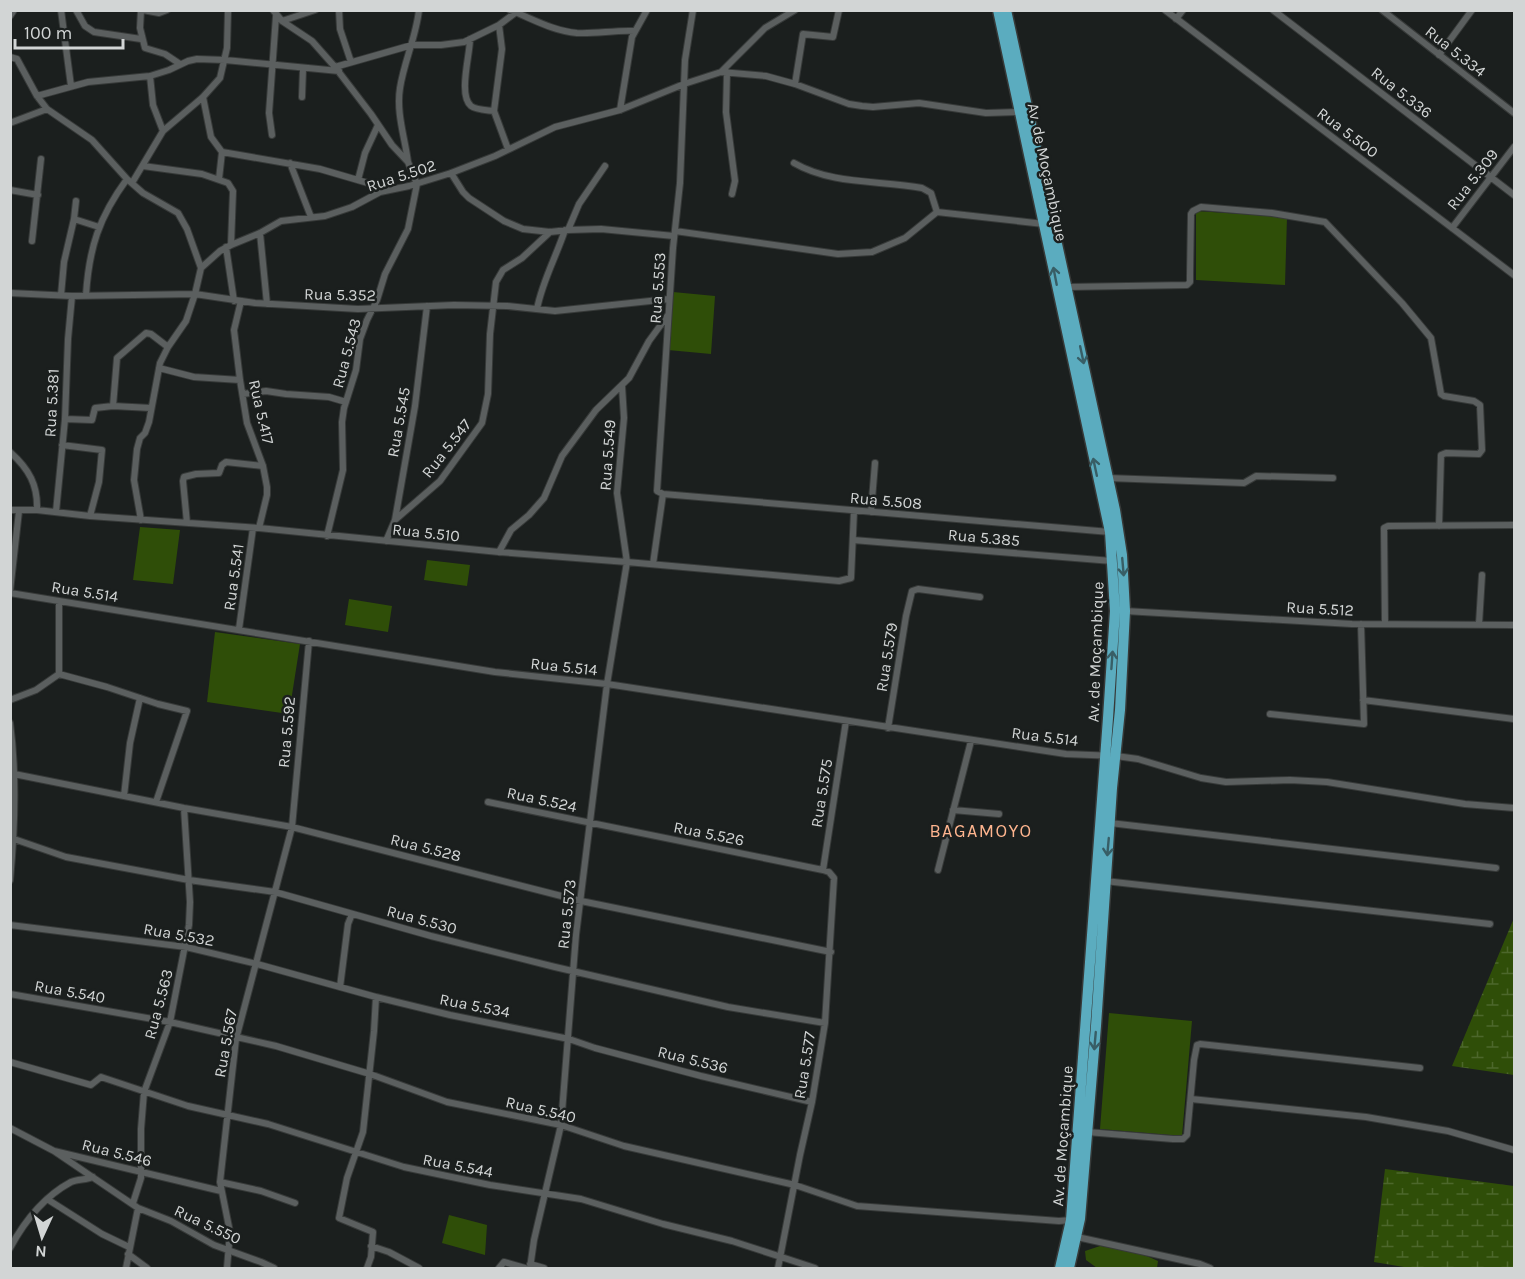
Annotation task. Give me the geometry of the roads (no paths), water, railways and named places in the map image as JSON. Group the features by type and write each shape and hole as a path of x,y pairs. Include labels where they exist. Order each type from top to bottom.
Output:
{"highway":[{"name":"Av. de Moçambique","path":"999,10 1110,532 1115,611 1108,718 1111,756 1110,823 1087,1132 1077,1237 1070,1269"},
{"name":"Av. de Moçambique","path":"1006,10 1118,527 1125,611 1119,724 1111,756 1071,1220 1060,1269"}],"street":[{"path":"10,16 14,10"},
{"path":"61,10 71,86"},
{"path":"76,10 86,26 94,32 141,39"},
{"path":"167,10 159,13 142,10 141,39 145,48 165,54 180,64"},
{"path":"86,295 92,251 104,212 143,166 163,130 203,97 220,78 225,60 228,10"},
{"path":"282,21 315,10"},
{"path":"339,10 340,29 351,62"},
{"path":"417,184 408,162 399,100 419,10"},
{"path":"620,111 634,31 646,10"},
{"name":"Rua 5.553","path":"653,564 661,494 656,488 680,175 685,60 693,10"},
{"name":"Rua 5.502","path":"201,268 228,246 260,233 281,221 325,216 352,207 380,192 417,184 451,173 555,127 620,111 684,84 724,72 765,28 795,10"},
{"path":"795,84 802,34 833,37 839,10"},
{"name":"Rua 5.500","path":"1165,10 1515,275"},
{"path":"1176,19 1183,10"},
{"name":"Rua 5.336","path":"1273,10 1515,195"},
{"name":"Rua 5.334","path":"1382,10 1515,113"},
{"path":"1439,55 1472,10"},
{"path":"37,96 71,86 150,76 197,60 225,60 303,69 337,69 351,62 412,45 456,44 499,25 515,11 539,24 577,33 634,31"},
{"path":"275,13 282,21 312,41 337,69 408,162"},
{"path":"272,135 269,113 275,13"},
{"path":"499,25 502,49 494,111 508,149"},
{"path":"470,39 465,87 468,103 475,108 494,111"},
{"path":"10,57 17,59 37,96 47,109 92,140 143,193 178,213 187,229 201,268 186,321 168,347 159,368 146,432 140,438 133,470 141,520"},
{"path":"303,69 303,97"},
{"path":"732,194 735,181 726,121 724,72 766,76 849,104 862,106 919,104 986,113 1020,112"},
{"path":"150,76 153,105 163,130"},
{"path":"203,97 211,137 222,152 219,179"},
{"path":"10,123 47,109"},
{"path":"357,180 365,153 378,125"},
{"name":"Rua 5.309","path":"1452,228 1515,147"},
{"path":"222,152 312,166 368,183 380,192"},
{"path":"32,241 41,159"},
{"path":"794,162 805,169 828,176 922,188 931,193 937,212"},
{"path":"290,163 311,217"},
{"path":"143,166 202,174 228,183 233,191 228,246 238,301"},
{"path":"537,309 540,292 566,230 579,204 605,166"},
{"path":"451,173 463,192 495,215 523,229 550,232 601,229 675,234 838,254 872,252 891,246 905,238 937,212 1044,224"},
{"name":"Rua 5.543","path":"327,536 344,470 341,430 346,402 356,370 360,339 385,274 408,229 417,184"},
{"path":"10,190 38,195"},
{"path":"61,295 64,262 76,201"},
{"path":"1067,287 1187,285 1190,282 1191,214 1201,207 1272,213 1325,222 1402,303 1431,338 1441,394 1474,401 1480,405 1482,450 1479,454 1446,453 1441,455 1438,526"},
{"path":"74,219 99,227"},
{"name":"Rua 5.547","path":"395,520 440,481 485,418 488,394 489,306 496,282 503,270 522,258 550,232"},
{"path":"260,233 267,304"},
{"path":"10,293 72,296 195,294"},
{"name":"Rua 5.352","path":"195,294 267,304 373,309 489,306 555,310 601,307 669,298"},
{"name":"Rua 5.381","path":"56,512 65,419 72,296"},
{"name":"Rua 5.417","path":"238,301 234,330 240,380 249,428 263,466 267,495 256,528"},
{"name":"Rua 5.545","path":"386,541 395,520 417,398 426,306"},
{"path":"499,552 511,530 544,498 562,456 590,418 633,372 649,341 668,314"},
{"path":"113,406 114,374 118,357 146,333 151,334 168,347"},
{"path":"159,368 194,376 240,380"},
{"name":"Rua 5.549","path":"622,386 624,418 616,493 627,562"},
{"path":"243,394 263,390 329,397 346,402"},
{"path":"65,419 92,420 95,408 113,406 151,408"},
{"path":"62,445 102,450 99,482 90,516"},
{"path":"10,452 29,472 34,482 37,510"},
{"path":"187,524 184,477 219,473 226,462 263,466"},
{"path":"871,512 875,463"},
{"path":"1108,478 1244,483 1256,476 1333,478"},
{"name":"Rua 5.508","path":"661,494 1110,532"},
{"name":"Rua 5.510","path":"10,510 37,510 256,528 499,552 838,581 851,578 853,540"},
{"path":"10,592 19,511"},
{"path":"853,540 854,511"},
{"path":"1385,624 1384,528 1388,526 1515,525"},
{"name":"Rua 5.541","path":"239,630 256,528"},
{"name":"Rua 5.385","path":"853,540 1112,561"},
{"name":"Rua 5.573","path":"528,1267 561,1125 576,936 607,684 627,562"},
{"path":"1479,624 1482,575"},
{"name":"Rua 5.579","path":"888,728 912,591 918,589 980,597"},
{"name":"Rua 5.514","path":"10,592 495,672 607,684 971,741 1066,754 1111,756 1150,762 1201,778 1226,782 1262,783 1290,780 1327,782 1400,795 1515,808"},
{"path":"58,601 60,675"},
{"name":"Rua 5.512","path":"1125,611 1361,624 1515,625"},
{"path":"1270,714 1364,724 1361,624"},
{"name":"Rua 5.592","path":"292,827 309,641"},
{"path":"10,700 36,690 60,675 187,711 156,802"},
{"path":"124,796 126,767 140,699"},
{"path":"1363,700 1515,720"},
{"name":"Rua 5.575","path":"823,870 846,721"},
{"path":"10,723 13,738 14,774 10,880"},
{"path":"938,870 971,741"},
{"name":"Rua 5.528","path":"14,774 292,827 581,901 831,952"},
{"name":"Rua 5.524","path":"488,802 590,823"},
{"name":"Rua 5.563","path":"126,1269 141,1172 144,1092 170,1022 189,925 189,880 184,808"},
{"path":"953,810 999,814"},
{"name":"Rua 5.526","path":"590,823 823,870"},
{"path":"1110,823 1496,868"},
{"name":"Rua 5.567","path":"227,1269 230,1251 227,1211 220,1182 237,1036 292,827"},
{"name":"Rua 5.530","path":"13,837 66,857 189,880 275,892 446,940 574,971 728,1007 825,1023"},
{"name":"Rua 5.577","path":"778,1269 812,1102 825,1023 834,878 829,872 823,870"},
{"path":"1105,881 1490,924"},
{"path":"340,987 348,924 352,914"},
{"name":"Rua 5.532","path":"10,925 186,947 340,987"},
{"name":"Rua 5.534","path":"340,987 450,1015 568,1039"},
{"name":"Rua 5.540","path":"10,994 237,1036 370,1074 447,1102 561,1125 624,1146 795,1185 834,1199 876,1209 1071,1220"},
{"path":"367,1269 372,1231 339,1218 355,1152 363,1132 376,997"},
{"name":"Rua 5.536","path":"568,1039 701,1076 812,1102"},
{"path":"1087,1132 1183,1139 1189,1130 1194,1060 1197,1045 1200,1044 1420,1068"},
{"name":"Rua 5.544","path":"10,1062 91,1085 95,1084 99,1077 188,1106 268,1124 439,1176 581,1199 663,1224 732,1240 815,1269"},
{"path":"1191,1098 1366,1117 1448,1131 1515,1150"},
{"name":"Rua 5.546","path":"10,1128 54,1151 221,1191"},
{"name":"Rua 5.550","path":"54,1151 135,1205 171,1221 207,1242 274,1269"},
{"path":"10,1248 19,1232 47,1199 73,1181 93,1177"},
{"path":"220,1182 261,1191 295,1203"},
{"path":"47,1199 129,1250 147,1269"},
{"path":"1077,1237 1200,1264 1210,1269"},
{"path":"370,1246 389,1252 419,1269"},
{"path":"500,1269 504,1262 544,1269"}],"district":[{"name":"BAGAMOYO","path":"981,831"}]}
